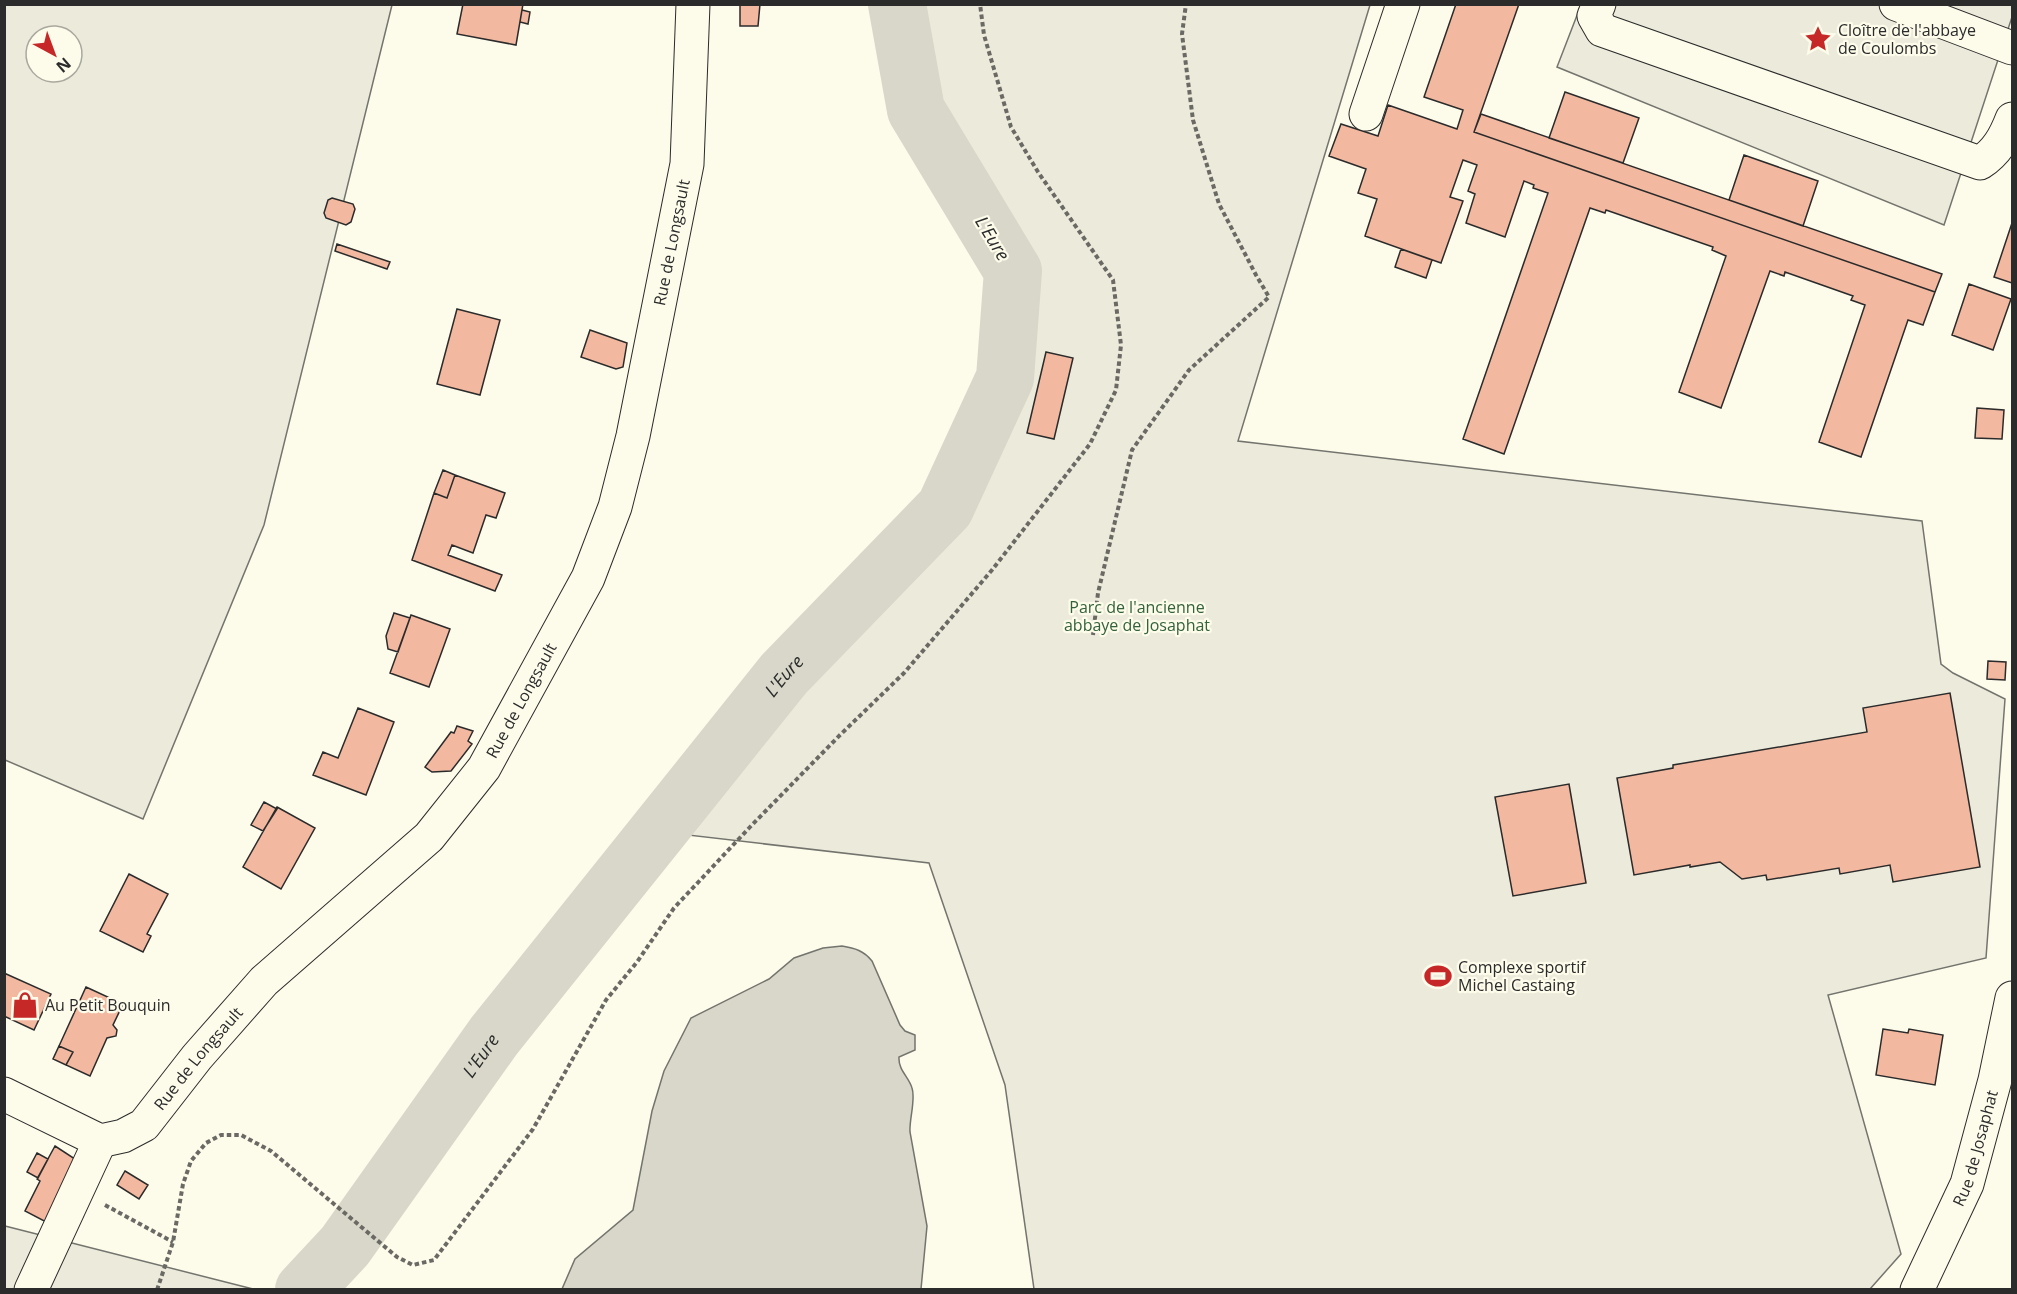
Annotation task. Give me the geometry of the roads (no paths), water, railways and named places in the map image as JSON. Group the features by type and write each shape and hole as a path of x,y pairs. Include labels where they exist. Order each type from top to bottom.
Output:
{"street":[{"name":"Rue de Longsault","path":"100,1141 123,1136 144,1125 196,1057 264,981 429,837 484,768 588,578 615,507 633,436 687,164 693,4"},
{"path":"1366,114 1403,4"},
{"path":"1599,4 1594,16 1602,30 1980,163 1992,155 2013,119"},
{"path":"1896,4 2013,48"},
{"name":"Rue de Josaphat","path":"1917,1290 1967,1184 1995,1080 2013,998"},
{"path":"4,1094 100,1141 31,1290"}],"waterway":[{"name":"L'Eure","path":"304,1290 345,1246 494,1036 784,674 945,508 1005,378 1013,271 916,110 897,4"}],"place":[{"name":"Cloître de l'abbaye de Coulombs","path":"1818,39"},
{"name":"Complexe sportif Michel Castaing","path":"1438,976"},
{"name":"Au Petit Bouquin","path":"25,1005"}],"park label":[{"name":"Parc de l'ancienne abbaye de Josaphat","path":"1137,616"}]}
